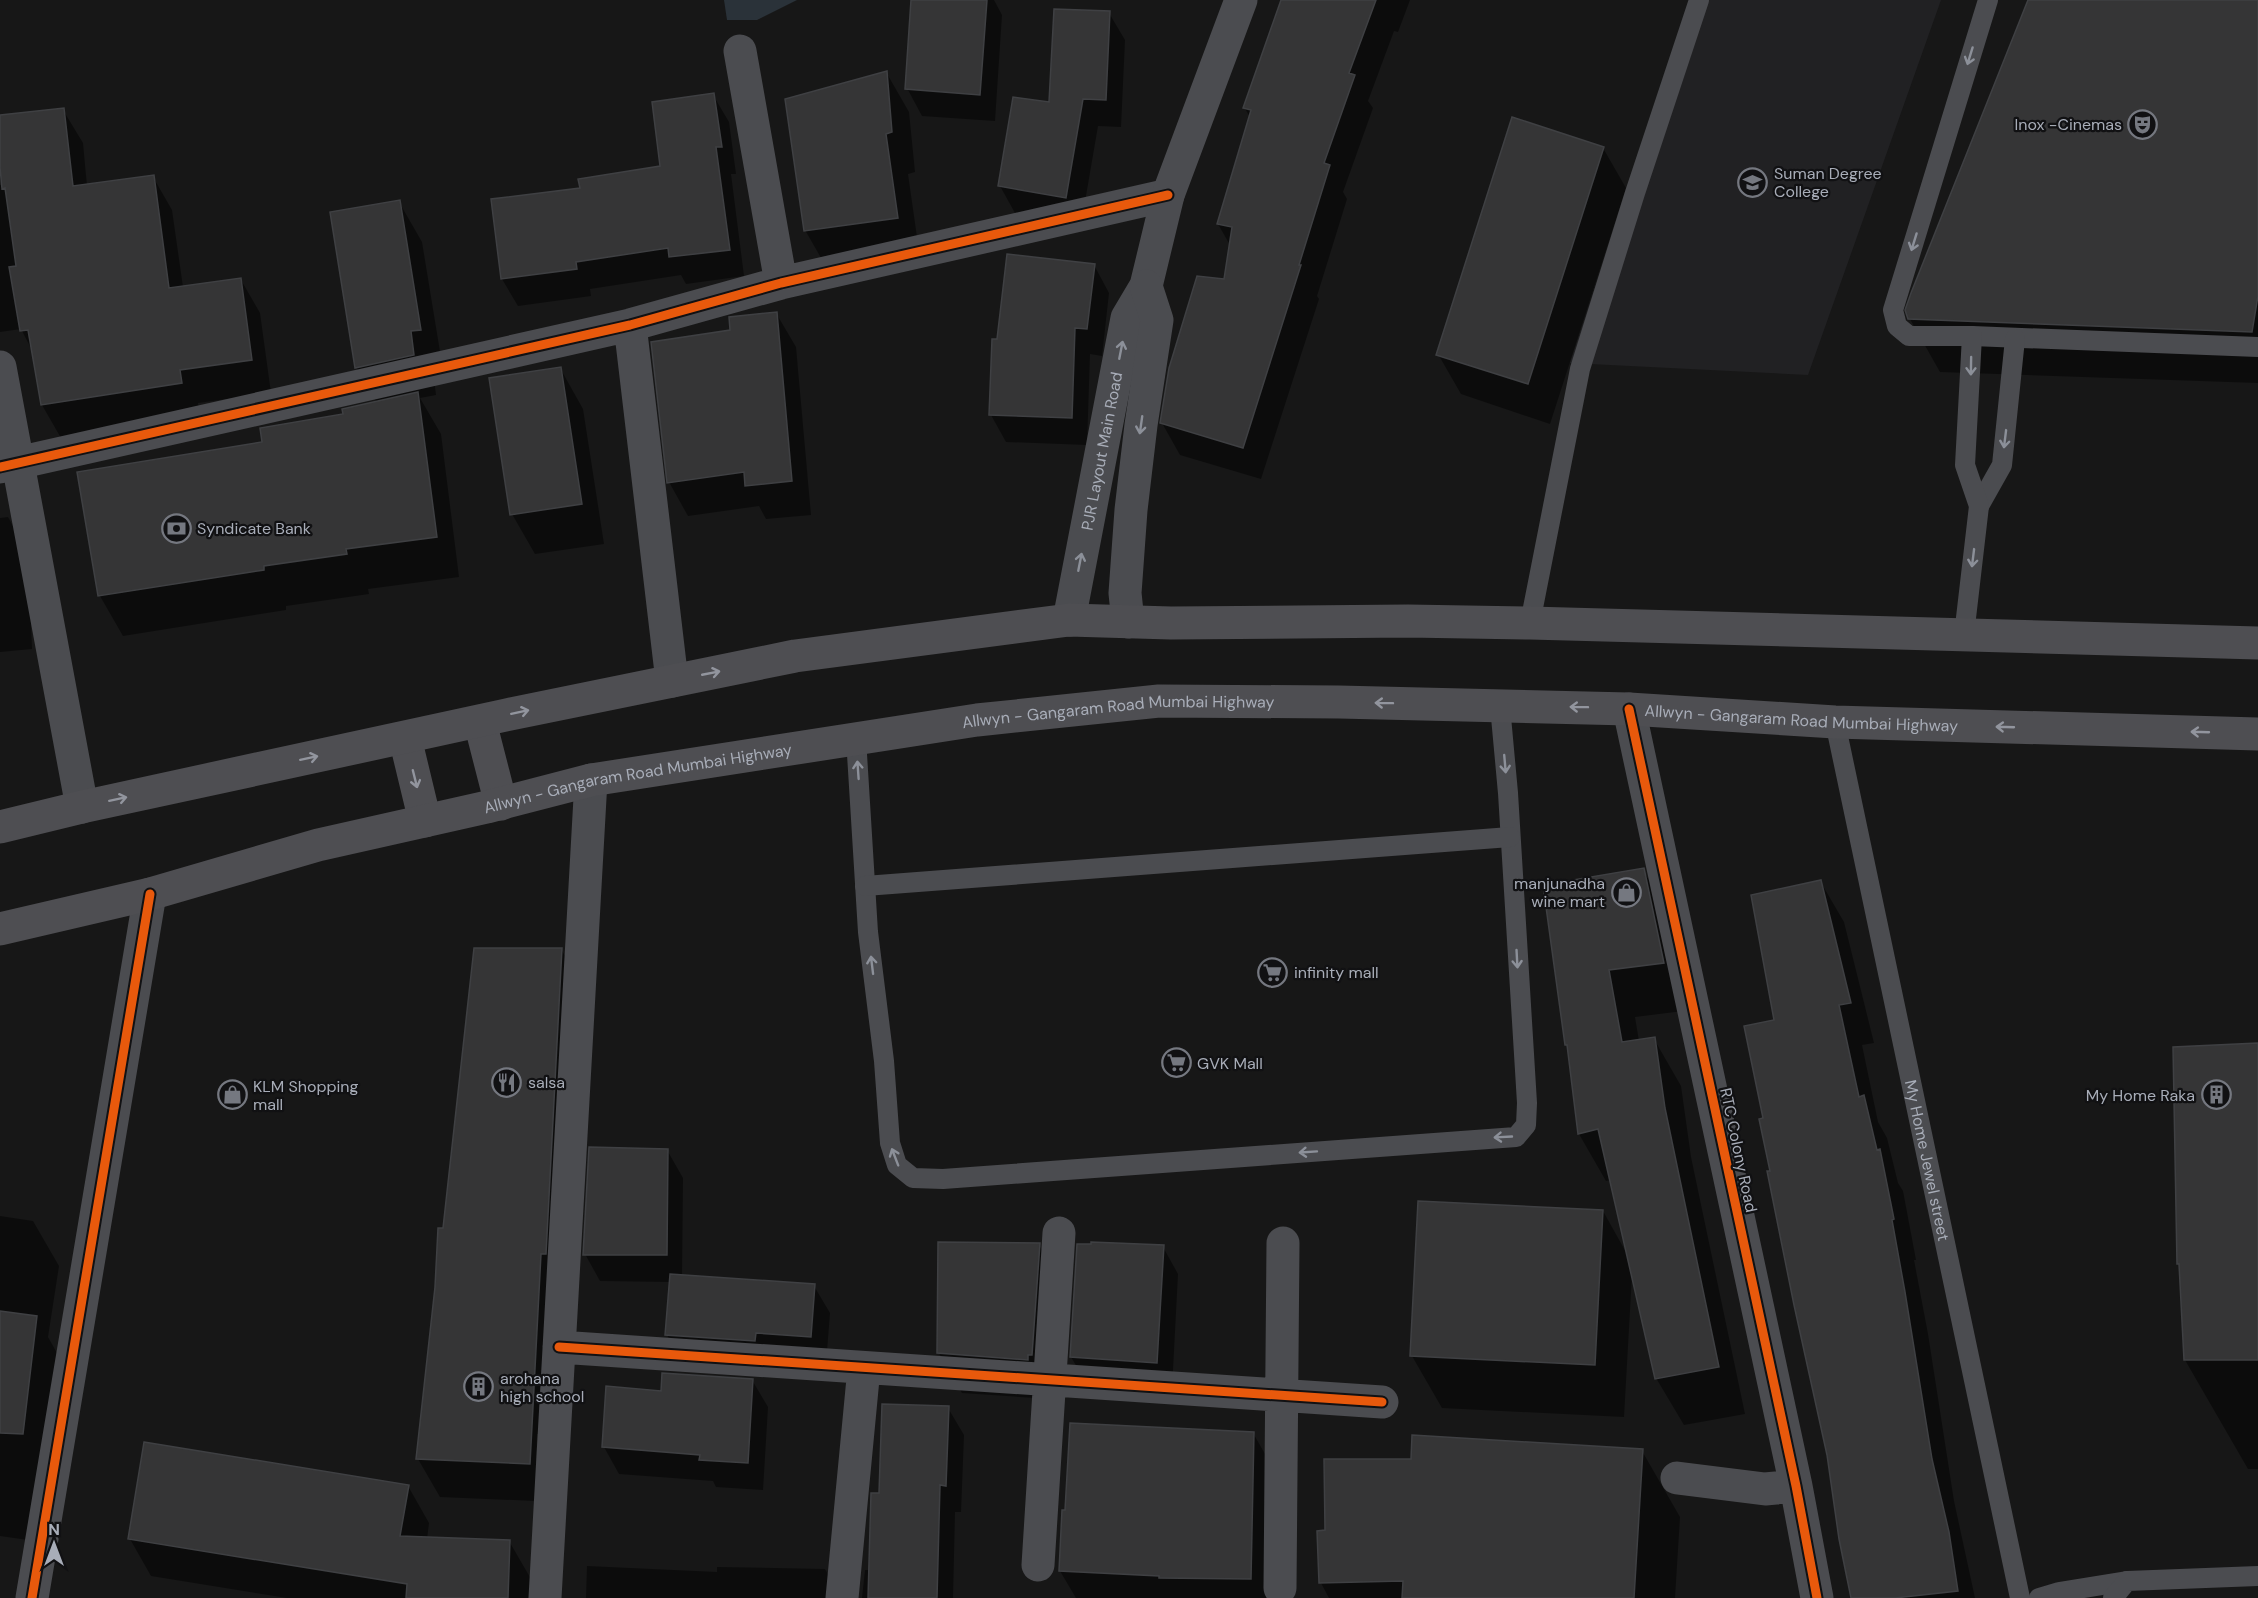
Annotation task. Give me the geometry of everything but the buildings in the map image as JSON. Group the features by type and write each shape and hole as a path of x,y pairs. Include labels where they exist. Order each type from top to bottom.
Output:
{"highway":[{"path":"0,827 81,807 672,681 795,657 1069,620 1171,623 1408,621 1831,630 1964,636 2258,637"},
{"name":"Allwyn - Gangaram Road Mumbai Highway","path":"0,929 150,894 318,845 501,804 591,780 976,720 1159,701 1629,709 1835,722 2258,734"},
{"path":"480,722 501,804"},
{"path":"405,738 425,821"}],"street":[{"name":"PJR Layout Main Road","path":"1069,620 1127,318 1146,286 1168,195 1241,0"},
{"path":"740,51 781,283"},
{"path":"8,465 630,325 781,283 1168,195"},
{"name":"PJR Layout Main Road","path":"1128,622 1125,594 1131,510 1157,321 1146,286"},
{"path":"630,325 672,681"},
{"path":"0,367 8,465 81,807"},
{"name":"RTC Colony Road","path":"1629,709 1796,1486 1817,1598"},
{"path":"545,1598 591,780"},
{"path":"32,1598 150,894"},
{"path":"1038,1565 1059,1233"},
{"path":"1280,1588 1283,1243"},
{"path":"559,1347 1382,1402"},
{"path":"842,1598 864,1368"},
{"path":"1677,1478 1765,1489 1796,1486"}],"lane":[{"path":"1530,623 1580,369 1699,0"},
{"path":"1988,0 1893,310 1897,326 1909,336 1972,336 2258,347"},
{"path":"1972,336 1965,465 1979,506"},
{"path":"1964,636 1979,506 2002,465 2015,339"},
{"path":"856,738 868,932 884,1061 890,1143 897,1165 913,1178 943,1179 1516,1137 1526,1125 1527,1103 1500,706"},
{"name":"My Home Jewel street","path":"1835,722 2020,1598"},
{"path":"865,886 1510,837"},
{"path":"2039,1598 2059,1592 2127,1581 2258,1576"},
{"path":"2113,1598 2127,1581"}],"shaded area":[{"path":"724,0 797,0 757,20 727,20"},
{"name":"Suman Degree College","path":"1690,0 1941,0 1808,375 1570,363"}],"cycle path":[{"path":"0,467 630,325 781,283 1168,195"},
{"path":"1629,709 1796,1486 1817,1598"},
{"path":"32,1598 150,894"},
{"path":"559,1347 1382,1402"}],"place":[{"name":"Inox -Cinemas","path":"2143,124"},
{"name":"Suman Degree College","path":"1753,182"},
{"name":"Syndicate Bank","path":"176,528"},
{"name":"manjunadha wine mart","path":"1626,892"},
{"name":"infinity mall","path":"1273,972"},
{"name":"GVK Mall","path":"1176,1063"},
{"name":"salsa","path":"507,1082"},
{"name":"KLM Shopping mall","path":"232,1095"},
{"name":"My Home Raka","path":"2216,1095"},
{"name":"arohana high school","path":"479,1387"}]}
